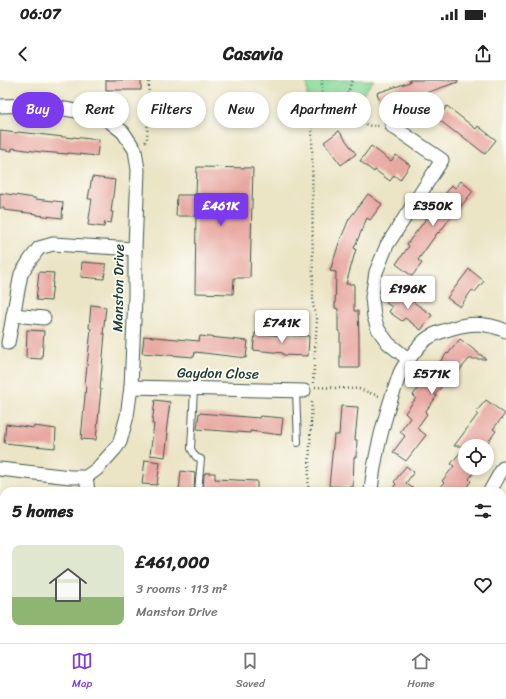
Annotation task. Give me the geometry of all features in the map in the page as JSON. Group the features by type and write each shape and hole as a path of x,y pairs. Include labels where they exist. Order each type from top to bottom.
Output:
{"street":[{"name":"Manston Drive","path":"0,106 40,105 95,114 109,121 123,132 135,150 138,170 131,387 120,442 101,464 86,478"},
{"path":"395,128 442,160 387,245 376,272 372,297 374,317 378,329 388,343 409,360"},
{"path":"8,343 21,274 39,248 53,244 135,249"},
{"path":"13,315 44,318"},
{"path":"371,487 372,470 384,421 400,372 424,341 435,334 462,325 482,324 506,331"},
{"name":"Gaydon Close","path":"131,387 304,390"},
{"path":"492,487 503,468"},
{"path":"0,469 86,478 87,487"}],"lane":[{"path":"194,388 191,449 196,457 201,459 198,487"},
{"path":"298,443 304,390"}],"path":[{"path":"135,150 147,140 149,80"},
{"path":"322,80 322,92"},
{"path":"348,92 352,80"},
{"path":"308,487 304,390 317,319 313,305 312,128"},
{"path":"304,390 359,389 391,400"}],"green space":[{"path":"307,80 374,80 364,92 307,92"}],"building":[{"path":"106,80 141,80 141,90 106,90"},
{"path":"409,80 458,80 458,82 429,92 380,92 410,82"},
{"path":"447,106 476,129 478,126 496,140 485,154 444,124 444,110"},
{"path":"0,131 99,140 97,156 41,152 12,148 12,151 0,149"},
{"path":"339,131 356,154 341,165 324,142"},
{"path":"371,146 391,161 396,155 410,165 400,180 394,175 390,181 375,170 374,172 360,161"},
{"path":"197,167 253,168 250,278 234,278 233,294 195,293 196,216 176,216 177,195 196,195"},
{"path":"92,177 115,180 111,223 105,222 104,227 88,225 92,199 88,199"},
{"path":"461,181 473,191 439,233 438,232 418,260 422,263 412,276 396,264 409,246 407,244 452,185 455,188"},
{"path":"0,193 63,202 62,218 4,210 4,208 0,208"},
{"path":"368,194 382,204 370,220 367,218 354,248 356,249 346,284 354,284 354,311 358,311 359,368 340,368 340,331 338,331 338,309 335,308 336,272 330,271 349,219"},
{"path":"82,262 106,264 104,279 81,277"},
{"path":"469,269 484,281 475,292 472,290 460,307 447,298"},
{"path":"39,272 54,273 51,301 36,300"},
{"path":"396,290 432,315 421,330 405,318 402,321 389,312 392,307 386,303"},
{"path":"91,305 106,307 96,440 81,439 91,329 89,328"},
{"path":"27,330 44,331 42,359 26,358"},
{"path":"255,333 284,336 285,334 309,336 308,356 283,355 283,353 253,350"},
{"path":"144,336 199,341 200,336 248,341 246,358 195,352 194,357 142,353"},
{"path":"460,339 486,359 469,359 454,377 451,374 435,395 437,396 425,412 427,414 417,428 426,435 406,461 393,452 405,436 400,432 410,418 405,413 416,398 413,395 434,367 435,368"},
{"path":"155,400 170,402 165,457 150,455"},
{"path":"486,400 505,414 493,429 496,431 490,439 459,439 478,414 476,412"},
{"path":"341,406 358,407 353,487 329,486 334,435 339,435"},
{"path":"199,413 259,418 260,416 283,418 281,435 250,431 250,433 197,429"},
{"path":"6,424 56,429 55,448 4,443"},
{"path":"458,441 458,446 454,446"},
{"path":"458,455 458,475 472,475 469,479 471,481 467,487 441,487 444,483 442,481 454,466 451,464"},
{"path":"145,460 160,462 157,485 142,484"},
{"path":"406,466 414,472 406,483 411,487 394,487 396,484 394,482"},
{"path":"181,471 195,473 194,487 179,487"},
{"path":"215,473 215,479 257,481 257,487 203,487 205,474"}]}
